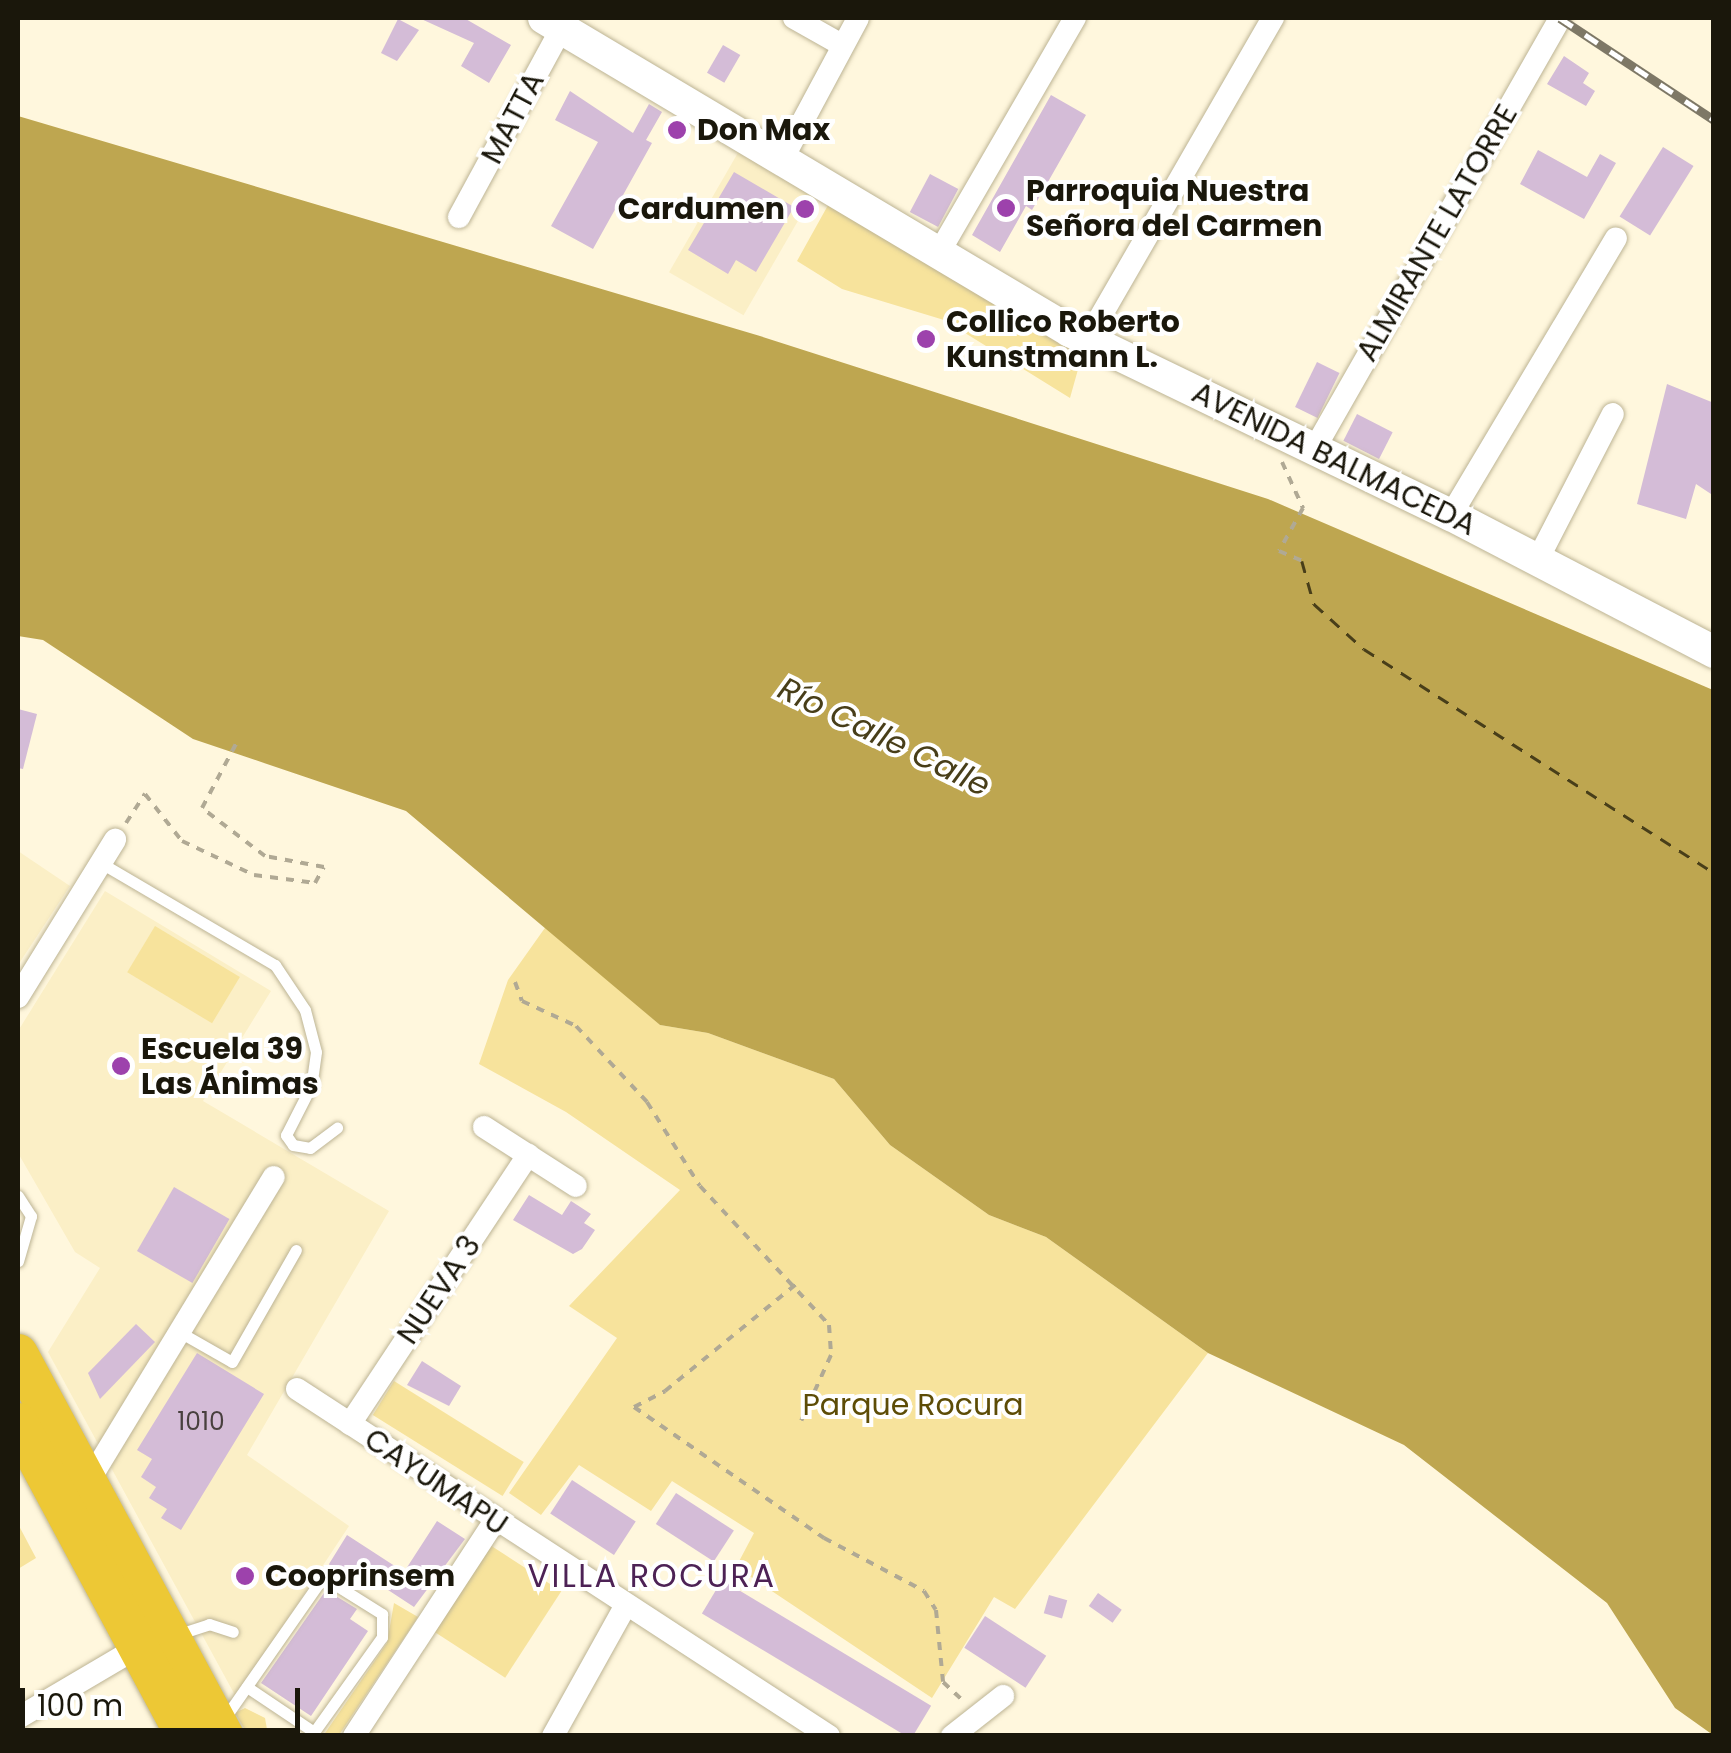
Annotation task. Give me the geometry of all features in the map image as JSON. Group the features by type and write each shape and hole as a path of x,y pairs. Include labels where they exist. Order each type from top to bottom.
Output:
{"highway":[{"path":"18,1354 76,1500"},
{"path":"18,1422 76,1500 159,1638 209,1732"}],"main road":[{"name":"AVENIDA BALMACEDA","path":"558,21 937,256 1087,340 1451,515 1714,652"}],"street":[{"path":"794,18 842,45"},
{"path":"782,160 858,18"},
{"path":"937,256 1075,18"},
{"path":"1087,340 1273,18"},
{"name":"ALMIRANTE LATORRE","path":"1315,448 1560,18"},
{"name":"MATTA","path":"460,218 558,21"},
{"path":"1451,515 1616,238"},
{"path":"1538,559 1613,414"},
{"path":"18,997 115,840"},
{"path":"484,1127 576,1186"},
{"name":"NUEVA 3","path":"350,1424 528,1155"},
{"path":"76,1500 182,1334 274,1177"},
{"name":"CAYUMAPU","path":"297,1389 494,1522 829,1736"},
{"path":"354,1736 494,1522"},
{"path":"563,1732 626,1605"},
{"path":"18,1718 159,1638"},
{"path":"952,1736 1003,1696"}],"lane":[{"path":"101,863 275,965 305,1010 316,1052 311,1086 286,1136 304,1149 337,1128"},
{"path":"18,1196 31,1216 18,1262"},
{"path":"182,1334 232,1362 296,1250"},
{"path":"209,1732 247,1688 324,1576 382,1614 382,1636 314,1732 247,1688"},
{"path":"159,1638 209,1624 233,1632"}],"path":[{"path":"1282,460 1304,508 1279,552 1302,561"},
{"path":"115,840 145,794 182,842 254,875 316,883 324,866 266,856 202,808 237,742"},
{"path":"516,982 522,1001 576,1026 614,1066 660,1119 700,1186 796,1284 829,1325 831,1355 801,1421"},
{"path":"796,1284 665,1391 634,1407 824,1538 924,1591 936,1610 943,1682 979,1715"}],"shaded area":[{"path":"739,151 813,194 743,315 669,272"},
{"path":"18,851 70,886 18,965"},
{"path":"105,891 271,991 203,1101 389,1211 247,1455 349,1526 236,1697 48,1352 100,1268 75,1252 18,1153 18,1031"}],"green space":[{"path":"832,198 1084,348 1070,398 944,320 842,289 797,261"},
{"name":"Parque Rocura","path":"547,925 660,1025 708,1033 834,1079 890,1145 989,1215 1046,1237 1208,1353 1015,1609 994,1597 932,1698 736,1567 754,1533 672,1481 651,1511 579,1465 541,1515 509,1493 617,1338 569,1306 680,1190 566,1112 479,1064 508,980"},
{"path":"155,926 240,977 212,1023 127,972"},
{"path":"394,1381 524,1462 503,1496 373,1415"},
{"path":"18,1524 36,1558 18,1569"},
{"path":"490,1545 561,1591 505,1678 434,1631"},
{"path":"394,1603 418,1617 339,1735 323,1736 387,1643"},
{"path":"245,1708 265,1718 268,1735 248,1735 235,1713"}],"water":[{"name":"Río Calle Calle","path":"18,116 760,336 1268,499 1713,690 1713,1735 1675,1708 1607,1603 1404,1445 1208,1353 1046,1237 989,1215 890,1145 834,1079 708,1033 660,1025 406,811 193,739 43,640 18,636"}],"building":[{"path":"419,18 464,18 511,45 489,83 461,66 474,43"},
{"path":"398,19 419,30 397,61 381,53"},
{"path":"723,45 740,55 724,83 707,73"},
{"path":"1564,56 1589,73 1583,83 1595,91 1586,106 1547,84"},
{"path":"570,91 633,133 649,104 662,112 646,140 652,143 593,249 551,226 598,142 555,120"},
{"path":"1051,95 1086,115 1032,210 1026,206 1000,252 972,235"},
{"path":"1663,147 1694,166 1650,236 1620,217"},
{"path":"1538,150 1587,177 1600,154 1616,163 1584,219 1520,184"},
{"path":"734,172 794,207 756,272 736,260 728,274 688,250"},
{"path":"930,174 958,189 938,227 910,212"},
{"path":"1317,362 1339,373 1318,418 1295,407"},
{"path":"1667,384 1714,403 1714,496 1696,484 1686,519 1637,504"},
{"path":"1357,414 1393,432 1379,459 1343,441"},
{"path":"18,709 37,714 23,769 18,768"},
{"path":"174,1187 229,1219 192,1283 137,1251"},
{"path":"529,1195 562,1215 571,1201 591,1214 584,1223 595,1230 582,1249 573,1254 513,1220"},
{"path":"136,1324 155,1342 100,1399 88,1373"},
{"path":"197,1353 264,1394 181,1530 161,1518 167,1509 149,1498 156,1487 141,1477 152,1459 137,1450"},
{"path":"422,1361 461,1386 449,1406 407,1385"},
{"path":"572,1480 636,1521 614,1555 550,1514"},
{"path":"676,1493 734,1531 714,1562 656,1524"},
{"path":"437,1521 465,1539 414,1607 356,1569 348,1581 332,1571 329,1564 347,1535 404,1572"},
{"path":"722,1580 931,1706 913,1736 906,1736 702,1613"},
{"path":"326,1590 357,1609 350,1619 368,1631 311,1716 261,1683"},
{"path":"1098,1593 1122,1610 1113,1623 1089,1606"},
{"path":"1049,1595 1067,1600 1062,1619 1044,1613"},
{"path":"985,1616 1046,1656 1026,1688 964,1648"}],"ferry route":[{"path":"1302,561 1314,604 1364,649 1714,873"}],"railway":[{"path":"1560,18 1714,120"}],"place":[{"name":"Don Max","path":"677,130"},
{"name":"Parroquia Nuestra Señora del Carmen","path":"1006,208"},
{"name":"Cardumen","path":"805,209"},
{"name":"Collico Roberto Kunstmann L.","path":"926,339"},
{"name":"Escuela 39 Las Ánimas","path":"121,1066"},
{"name":"Cooprinsem","path":"245,1576"}],"district":[{"name":"VILLA ROCURA","path":"652,1576"}]}
